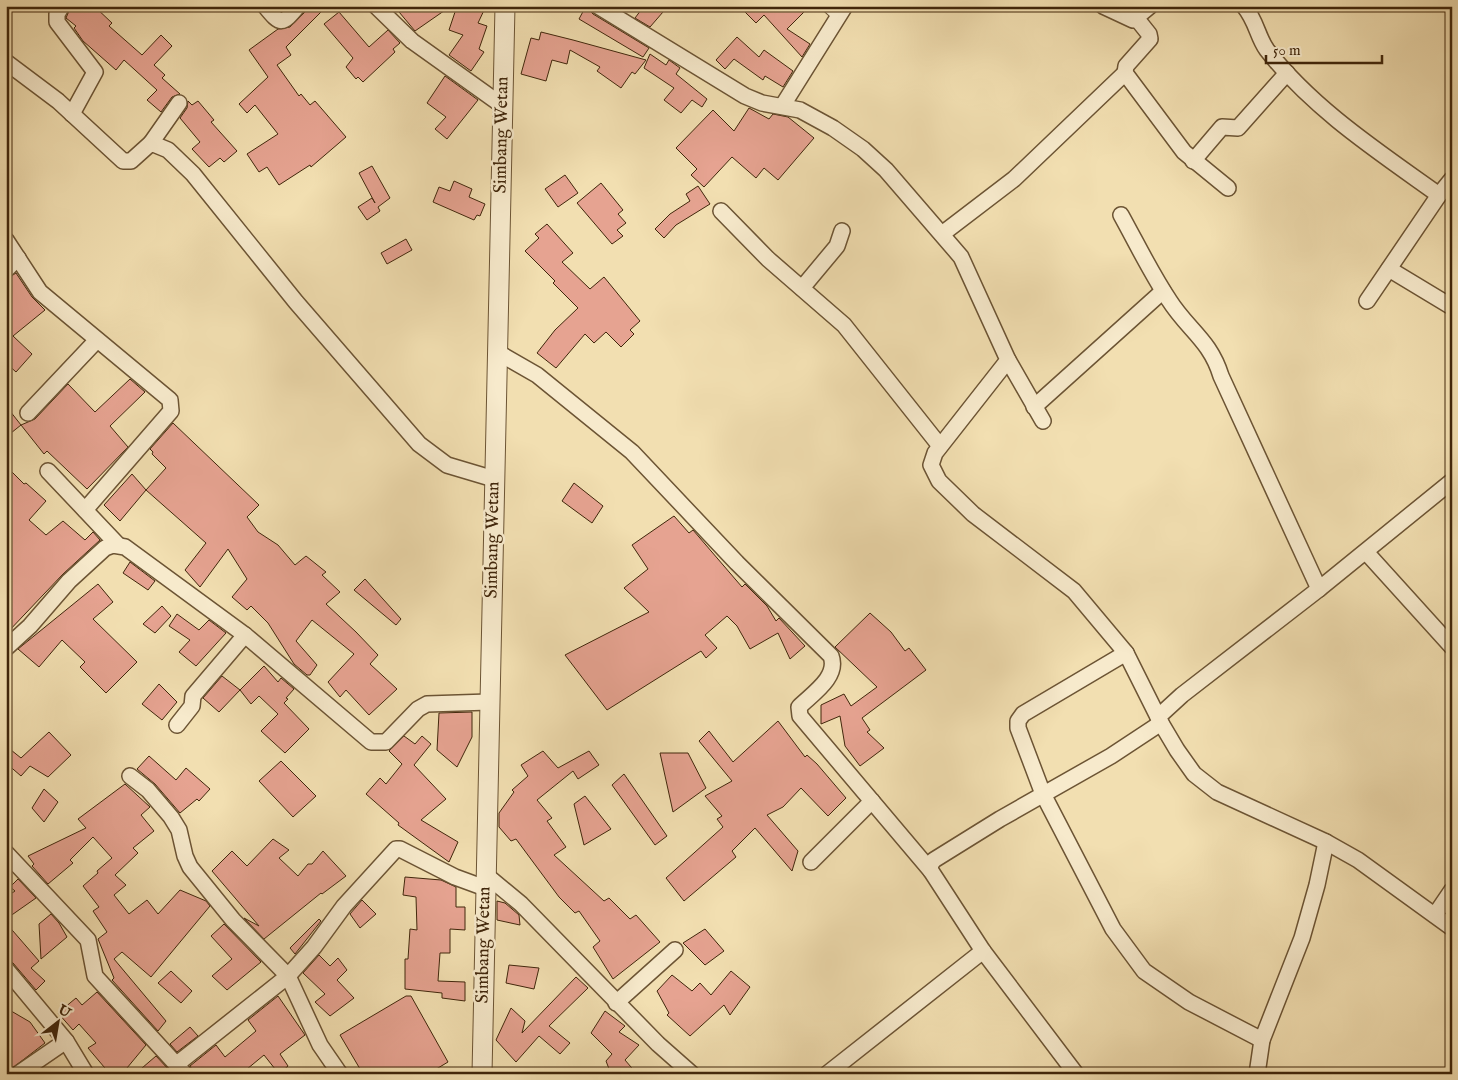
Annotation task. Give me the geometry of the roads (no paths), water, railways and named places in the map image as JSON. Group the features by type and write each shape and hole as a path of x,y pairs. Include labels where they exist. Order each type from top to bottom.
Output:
{"street":[{"path":"62,6 57,14 57,22 95,72 72,114"},
{"path":"265,6 276,20 281,22 286,20 298,6"},
{"path":"376,6 412,41 503,106"},
{"name":"Simbang Wetan","path":"482,1074 505,6"},
{"path":"598,6 745,96 762,103 783,105 800,110 833,128 863,149 906,191 961,257 1008,360 1043,421"},
{"path":"1103,6 1130,20 1137,19 1150,6"},
{"path":"1244,6 1256,22 1263,44 1287,73 1315,101 1380,154 1439,194"},
{"path":"783,105 842,12"},
{"path":"942,234 1014,179 1125,73 1126,66 1150,39 1149,34 1137,19"},
{"path":"6,62 72,114 123,161 131,161 151,143 179,103"},
{"path":"1125,73 1184,152 1228,188"},
{"path":"1193,161 1222,127 1238,128 1287,73"},
{"path":"151,143 168,150 193,174 296,302 419,444 447,465 494,479"},
{"path":"1367,301 1439,194 1452,179"},
{"path":"721,211 768,258 844,325 940,446"},
{"path":"1121,216 1163,291 1174,307 1210,348 1221,376 1319,589"},
{"path":"802,288 837,246 842,231"},
{"path":"6,240 40,292 170,400 171,411 86,510"},
{"path":"6,270 18,258"},
{"path":"1389,269 1452,307"},
{"path":"1034,406 1163,291"},
{"path":"28,413 97,340"},
{"path":"498,352 537,375 632,452 737,563 832,656 834,667 832,674 799,707 800,716 931,871 983,951 1076,1074"},
{"path":"1008,360 940,446 931,464 938,481 986,526 1069,585 1126,653 1159,720 1177,750 1204,784 1217,792 1326,842 1358,860 1452,928"},
{"path":"48,471 118,545"},
{"path":"931,871 930,865 934,860 1043,794 1111,756 1159,720 1182,696 1366,552 1452,481"},
{"path":"6,648 30,626 76,574 104,548 118,545 125,547 245,635 372,742 386,742 418,709 427,704 489,702"},
{"path":"1366,552 1452,647"},
{"path":"177,725 192,706 193,696 245,635"},
{"path":"1126,653 1023,714 1018,721 1018,728 1043,794 1113,929 1144,971 1189,1002 1262,1040"},
{"path":"130,776 148,790 171,817 179,830 190,867 233,920 288,976 320,1045 340,1074"},
{"path":"811,862 872,801"},
{"path":"1258,1074 1262,1040 1302,938 1317,885 1326,842"},
{"path":"6,853 88,940 95,976 181,1069 288,976 314,947 344,906 396,849 400,849 455,877 485,881 521,904 616,1003 692,1074"},
{"path":"1435,915 1452,890"},
{"path":"616,1003 675,950"},
{"path":"827,1074 983,951"},
{"path":"6,968 66,1041 86,1074"},
{"path":"18,1074 66,1041"}],"lane":[{"path":"825,6 842,12"}]}
